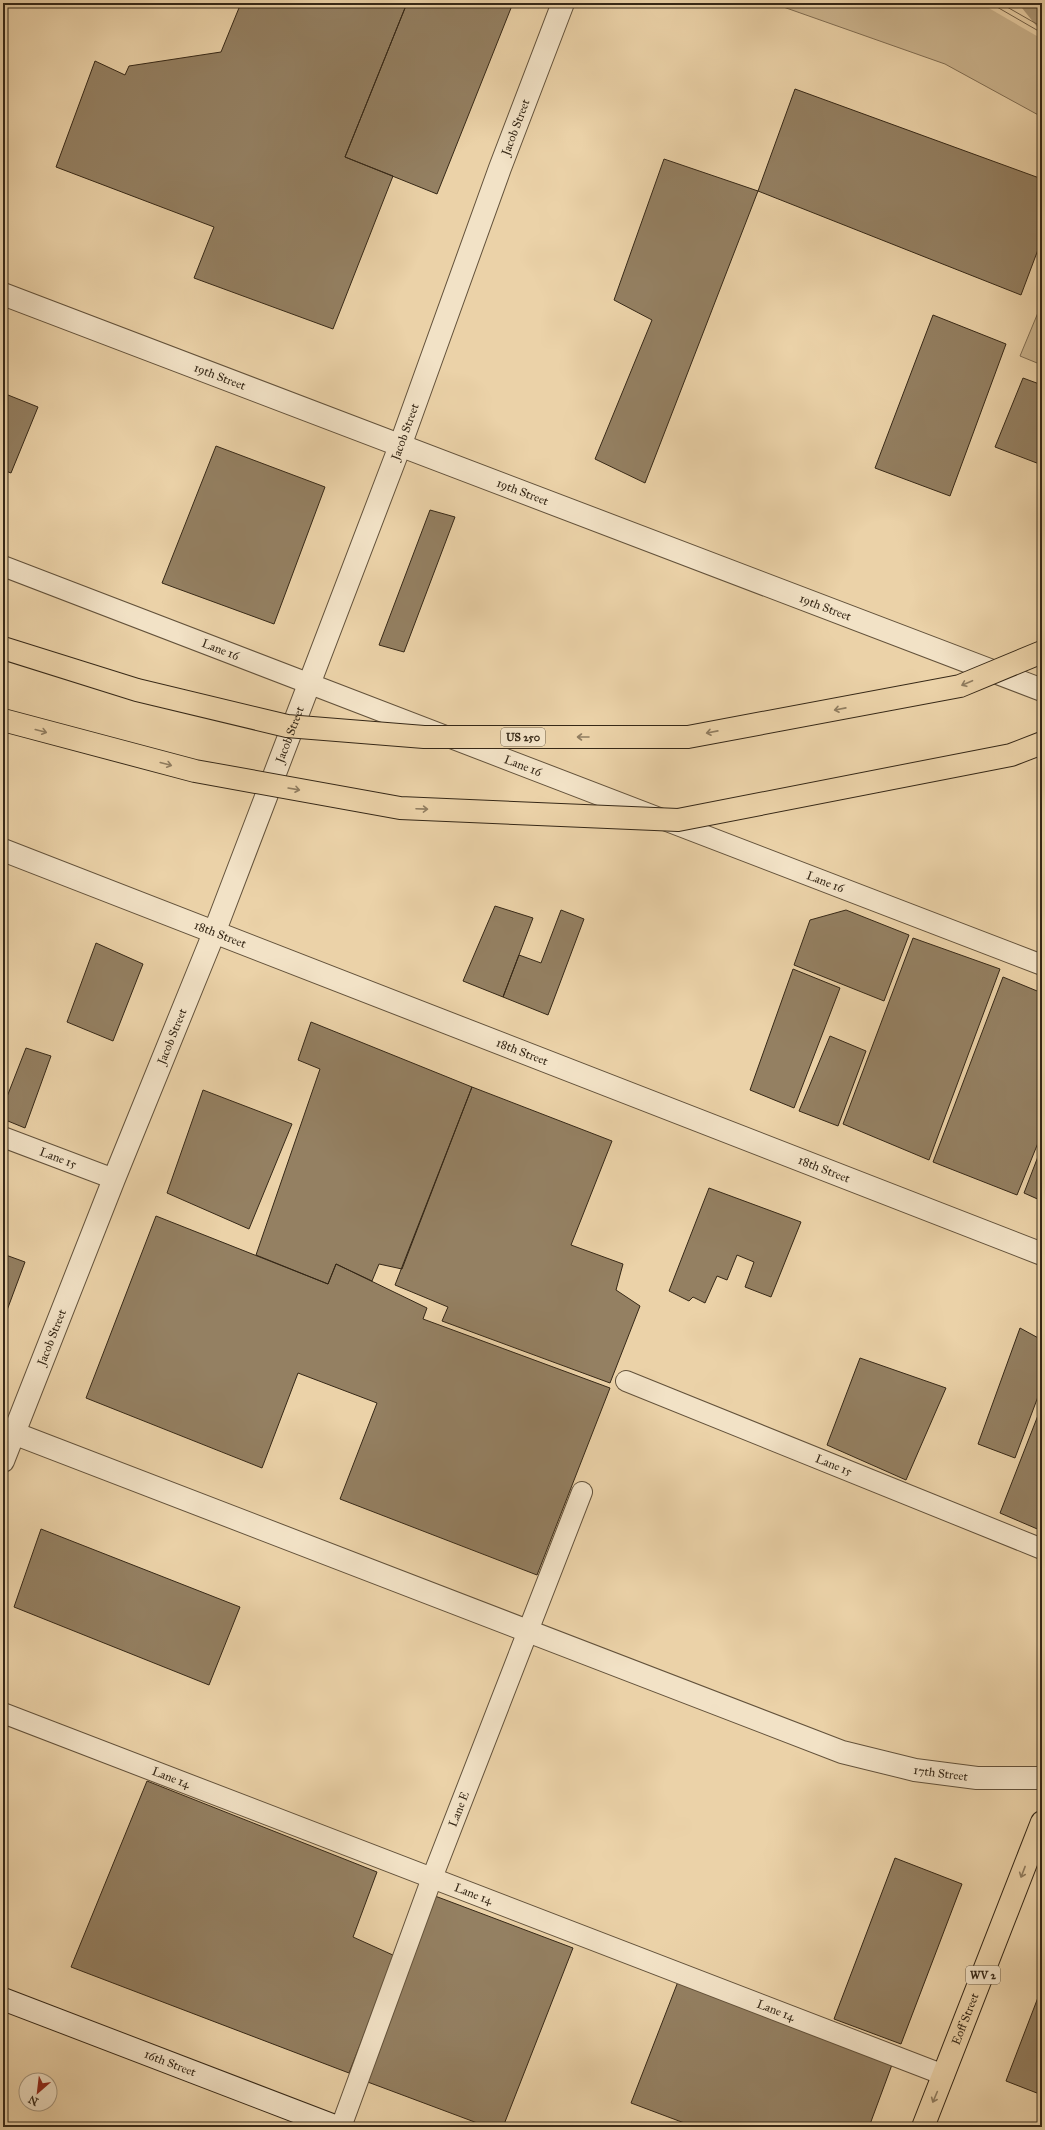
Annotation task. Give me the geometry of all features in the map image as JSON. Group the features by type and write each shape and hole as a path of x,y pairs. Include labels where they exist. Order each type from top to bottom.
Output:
{"main road":[{"name":"US 250","path":"3,648 137,690 287,726 424,737 688,737 960,686 1042,652"},
{"path":"3,720 195,771 400,808 678,820 1011,756 1042,743"},
{"name":"Eoff Street","path":"923,2127 1042,1822"}],"street":[{"name":"Jacob Street","path":"3,1461 8,1431 114,1179 214,932 400,446 500,168 563,3"},
{"name":"19th Street","path":"3,294 1042,690"},
{"name":"18th Street","path":"3,850 1042,1254"},
{"name":"17th Street","path":"8,1431 842,1752 915,1770 977,1778 1042,1778"},
{"name":"16th Street","path":"3,1999 337,2127"}],"lane":[{"name":"Lane 16","path":"3,566 1042,965"},
{"name":"Lane 15","path":"3,1137 114,1179"},
{"name":"Lane 15","path":"626,1381 1042,1549"},
{"name":"Lane E","path":"341,2127 432,1878 582,1492"},
{"name":"Lane 14","path":"3,1712 944,2075"}],"shaded area":[{"path":"772,3 982,3 1042,37 1042,117 945,64"},
{"path":"1042,303 1042,365 1020,356"}],"water":[{"path":"982,3 1042,3 1042,37"}],"pier":[{"path":"980,3 1018,3 1042,33 1042,39"}],"building":[{"path":"241,3 407,3 345,157 393,176 333,329 194,278 214,227 56,167 95,61 125,75 129,66 221,52"},
{"path":"407,3 513,3 437,194 345,157"},
{"path":"795,89 1042,179 1042,239 1021,295 758,191"},
{"path":"664,159 758,191 645,483 595,459 652,320 614,300"},
{"path":"933,315 1006,344 950,496 875,468"},
{"path":"1023,378 1042,385 1042,465 995,447"},
{"path":"3,393 38,407 11,473 3,470"},
{"path":"216,446 325,487 274,624 162,583"},
{"path":"430,510 455,517 404,652 379,645"},
{"path":"495,906 533,918 503,997 463,981"},
{"path":"561,910 584,919 548,1015 503,997 519,955 541,963"},
{"path":"846,910 909,935 884,1001 794,965 810,920"},
{"path":"913,938 1000,969 929,1160 843,1124"},
{"path":"96,943 143,964 113,1041 67,1022"},
{"path":"793,969 840,988 794,1108 750,1090"},
{"path":"1003,977 1042,993 1042,1133 1017,1195 933,1162"},
{"path":"311,1022 472,1087 402,1269 379,1264 372,1281 336,1264 328,1284 256,1255 320,1069 298,1060"},
{"path":"830,1036 866,1051 838,1126 799,1111"},
{"path":"26,1048 51,1056 25,1128 3,1119 3,1107"},
{"path":"472,1087 612,1141 571,1245 623,1264 616,1290 640,1306 610,1383 442,1321 448,1307 395,1285"},
{"path":"203,1090 292,1124 249,1229 167,1193"},
{"path":"1042,1146 1042,1201 1024,1193"},
{"path":"709,1188 801,1222 771,1297 745,1287 754,1262 737,1255 727,1280 717,1276 705,1303 693,1297 689,1301 669,1291"},
{"path":"156,1216 328,1284 336,1264 427,1308 423,1319 610,1388 537,1575 340,1499 377,1403 298,1373 262,1468 86,1398"},
{"path":"3,1254 25,1262 3,1321"},
{"path":"1020,1328 1042,1340 1042,1386 1015,1458 978,1444"},
{"path":"860,1358 946,1388 906,1480 827,1445"},
{"path":"1042,1405 1042,1531 1000,1513"},
{"path":"41,1529 240,1607 209,1685 14,1607"},
{"path":"147,1781 377,1872 353,1937 395,1956 349,2073 71,1967"},
{"path":"895,1858 962,1884 901,2044 834,2019"},
{"path":"435,1896 573,1948 503,2127 488,2127 365,2081"},
{"path":"679,1979 893,2062 869,2127 695,2127 631,2103"},
{"path":"1042,1987 1042,2095 1006,2081"}]}
